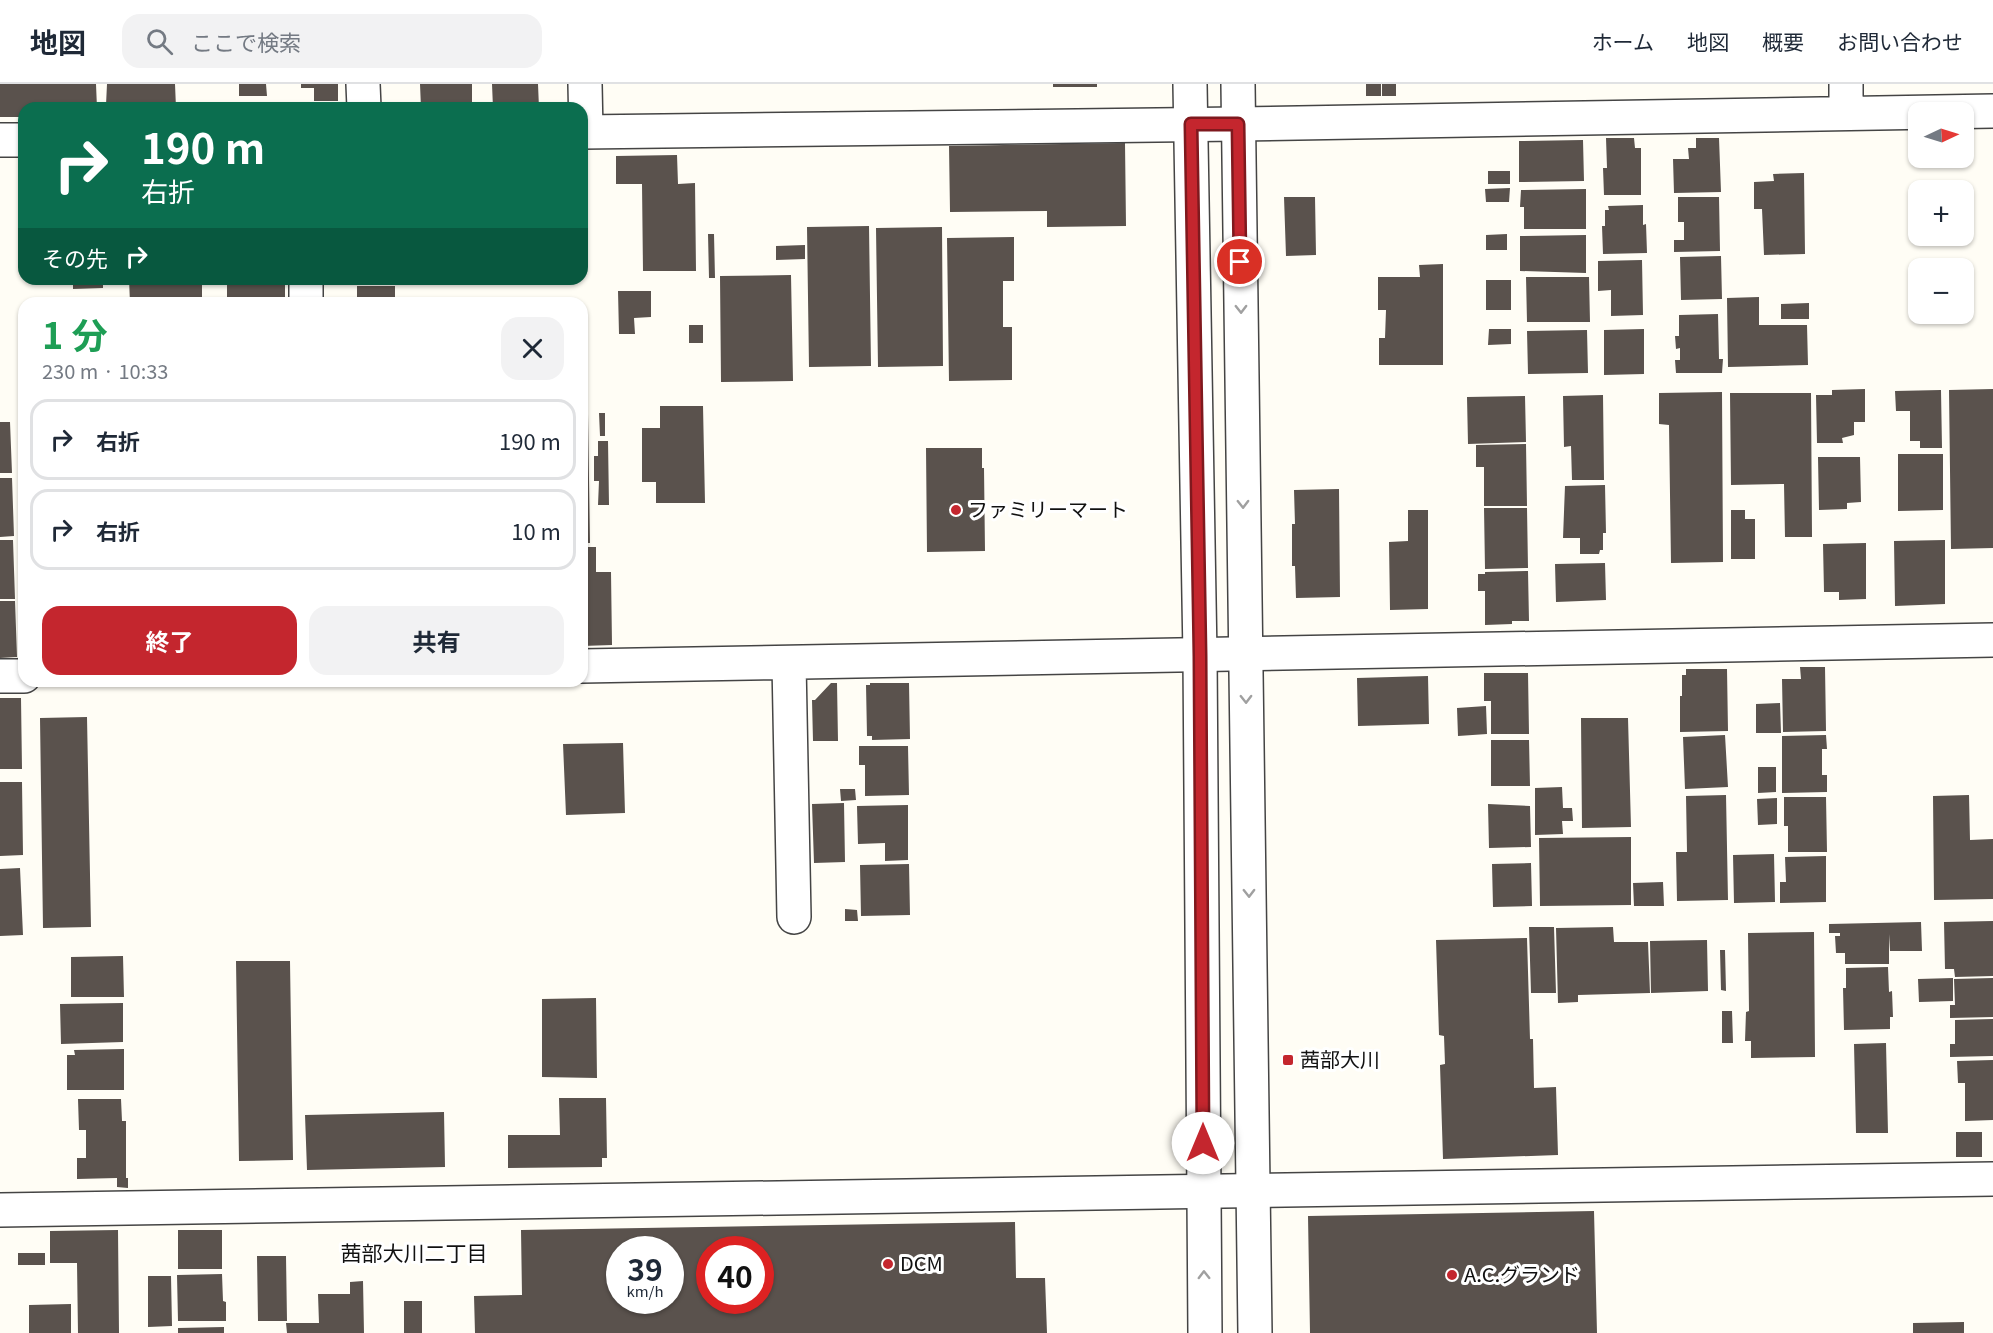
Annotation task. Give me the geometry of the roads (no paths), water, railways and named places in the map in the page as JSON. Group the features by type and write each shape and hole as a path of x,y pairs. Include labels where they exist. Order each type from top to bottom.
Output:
{"street":[{"path":"363,84 364,102"},
{"path":"585,84 585,102"},
{"path":"1191,84 1200,656 1205,1333"},
{"path":"1238,84 1255,1333"},
{"path":"588,132 1238,124 1846,98 1993,111"},
{"path":"0,140 18,140"},
{"path":"588,666 1993,640"},
{"path":"789,663 794,917"},
{"path":"0,676 18,676"},
{"path":"0,1210 1993,1179"}],"place":[{"name":"ファミリーマート","path":"956,510"},
{"name":"茜部大川","path":"1288,1060"},
{"name":"DCM","path":"888,1264"},
{"name":"A.C.グランド","path":"1452,1275"}],"district":[{"name":"茜部大川二丁目","path":"414,1254"}]}
